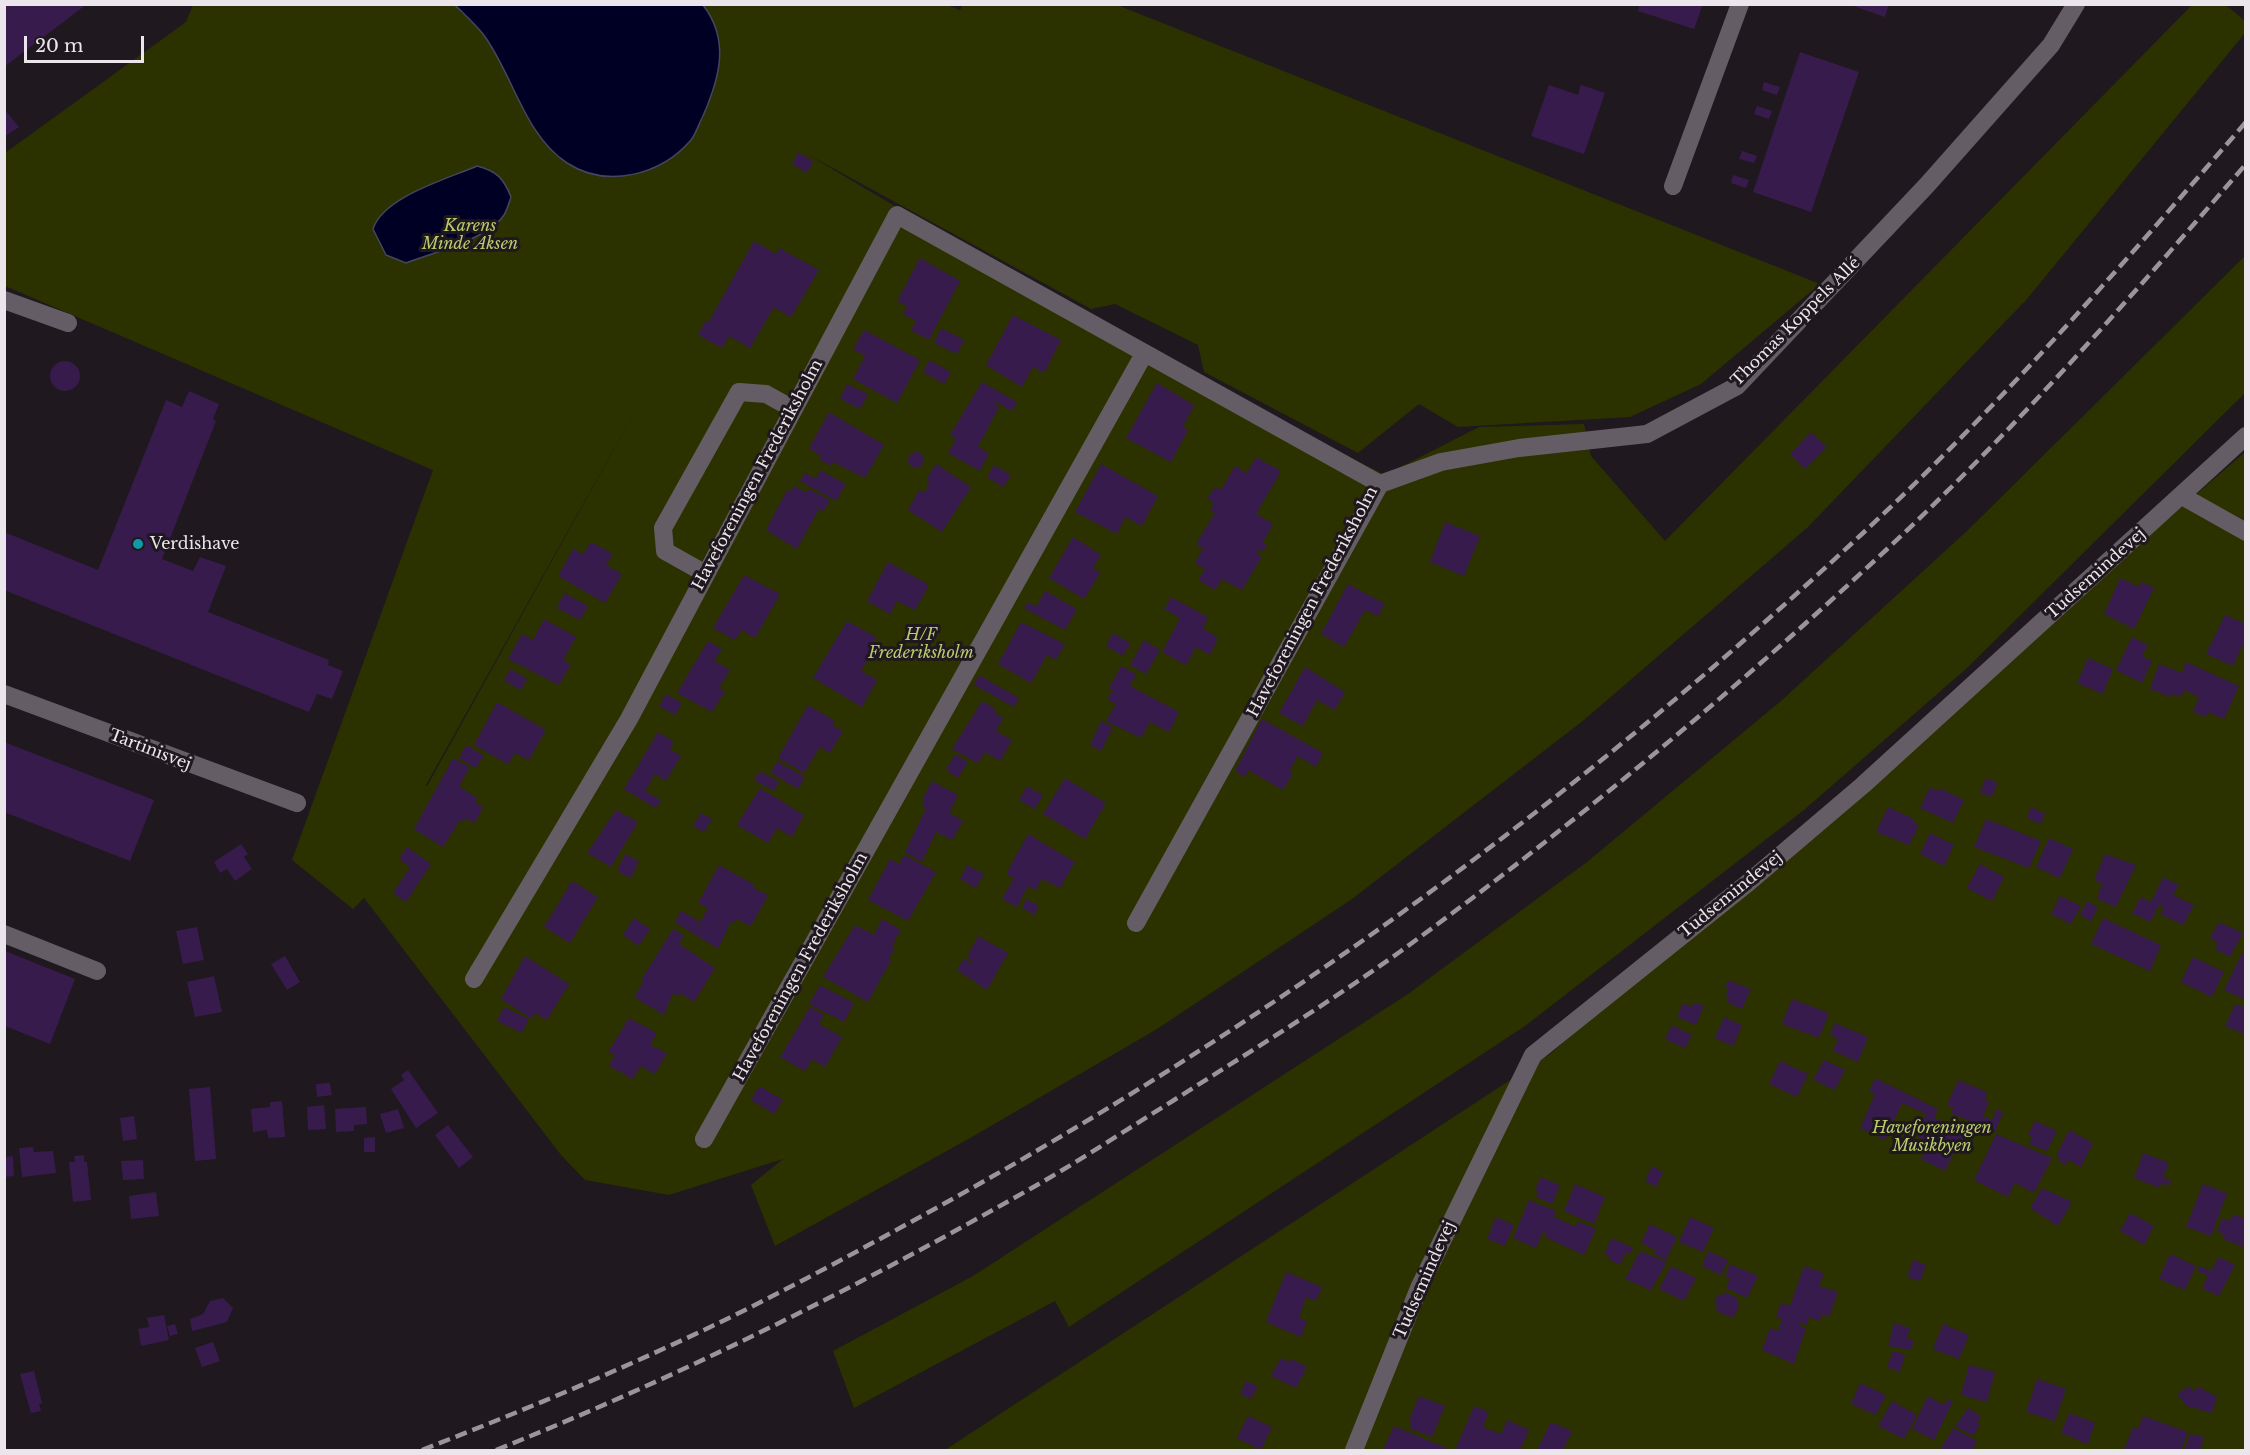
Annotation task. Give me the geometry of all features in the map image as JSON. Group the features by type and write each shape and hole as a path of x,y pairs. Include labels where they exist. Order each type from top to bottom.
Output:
{"street":[{"path":"1672,186 1740,4"},
{"name":"Thomas Koppels Allé","path":"1380,484 1452,460 1519,448 1647,434 1737,386 1927,185 2051,45 2076,4"},
{"name":"Haveforeningen Frederiksholm","path":"474,979 629,719 897,215 1380,484 1137,923"},
{"path":"4,300 68,323"},
{"name":"Haveforeningen Frederiksholm","path":"704,1139 1144,354"},
{"path":"706,574 665,551 663,528 739,392 766,394 793,409"},
{"name":"Tudsemindevej","path":"1354,1450 1419,1288 1533,1055 1749,882 1863,785 2246,436"},
{"path":"2182,496 2246,532"},
{"name":"Tartinisvej","path":"4,694 297,803"},
{"path":"4,934 97,971"}],"green space":[{"path":"944,4 960,10 963,4 1117,5 1820,284 1701,384 1630,417 1458,427 1419,404 1358,453 1204,372 1198,345 1115,304 1091,309 807,154 1144,354 1385,475 1479,427 1584,424 1591,456 1665,541 2192,5 2226,5 2245,21 2245,33 2027,299 1808,527 1584,720 1352,899 1157,1029 972,1137 775,1246 751,1185 783,1159 669,1195 585,1180 561,1155 364,898 353,909 292,860 433,470 5,286 5,153 186,22 193,5","holes":["649,386 427,786 426,785"]},
{"path":"2245,256 2245,393 1967,668 1804,810 1525,1026 1069,1327 1055,1301 854,1408 833,1351 973,1276 1408,994 1587,862 1781,701 1967,531"},
{"name":"Haveforeningen Musikbyen","path":"2245,452 2245,1450 945,1450 1550,1054"}],"water":[{"path":"455,5 703,5 717,32 720,59 714,87 694,135 679,152 665,162 649,170 633,174 599,175 583,171 567,163 540,137 493,50 480,30"},
{"path":"477,166 490,170 499,177 506,185 511,197 504,215 496,224 473,238 406,263 386,255 373,229 389,207 418,190"}],"building":[{"path":"4,4 87,4 4,67"},
{"path":"1640,4 1703,4 1694,29 1638,11"},
{"path":"1848,4 1889,4 1885,17"},
{"path":"1800,52 1859,72 1811,212 1753,192"},
{"path":"1764,82 1780,87 1777,95 1762,90"},
{"path":"1549,85 1578,95 1581,85 1605,93 1584,154 1531,136"},
{"path":"1757,106 1772,111 1769,119 1754,114"},
{"path":"4,109 19,127 4,137"},
{"path":"1742,151 1757,156 1754,163 1739,159"},
{"path":"798,152 813,161 807,173 792,164"},
{"path":"1733,175 1749,180 1746,188 1731,183"},
{"path":"754,241 776,254 779,248 819,270 791,317 774,307 750,348 729,336 722,348 698,335 705,321 708,323"},
{"path":"920,258 960,281 929,340 911,330 916,321 903,314 907,306 897,301"},
{"path":"1013,315 1061,340 1044,373 1033,367 1022,387 986,365"},
{"path":"941,328 964,340 957,354 934,343"},
{"path":"864,330 920,360 897,403 853,379 865,356 853,349"},
{"path":"929,360 951,372 944,384 923,372"},
{"path":"65,361 71,362 79,370 79,382 71,390 65,391 59,390 51,382 50,376 51,370 59,362"},
{"path":"982,382 1017,402 1012,411 996,402 995,404 999,407 978,447 989,453 980,471 948,453 956,439 950,435"},
{"path":"1157,383 1194,405 1183,427 1188,430 1171,462 1126,438"},
{"path":"847,384 868,394 860,409 840,399"},
{"name":"Verdishave","path":"189,391 219,404 213,419 216,421 162,559 193,571 200,557 226,566 208,612 329,660 328,665 343,671 332,699 317,694 309,712 4,590 4,532 98,570 166,400 182,407"},
{"path":"829,412 884,445 865,478 833,462 831,466 819,459 821,456 809,448"},
{"path":"1811,432 1827,447 1805,469 1790,454"},
{"path":"916,452 922,454 924,460 922,466 916,468 910,466 908,460 910,454"},
{"path":"1256,457 1281,471 1256,514 1273,524 1263,542 1267,545 1263,552 1258,549 1256,553 1262,556 1242,590 1222,579 1215,590 1198,580 1205,569 1195,563 1203,548 1196,544 1215,513 1210,510 1214,503 1207,499 1215,487 1221,490 1235,466 1247,473"},
{"path":"936,464 971,487 942,532 908,510 919,490 924,493 930,482 926,480"},
{"path":"1101,464 1158,496 1142,526 1125,517 1117,534 1075,512"},
{"path":"994,465 1011,475 1003,487 987,477"},
{"path":"820,470 846,484 836,501 800,481 805,473 816,479"},
{"path":"794,486 806,492 809,489 830,500 823,512 819,509 797,549 766,530 787,490 791,491"},
{"path":"1445,522 1480,536 1464,576 1430,562"},
{"path":"1073,537 1101,555 1093,568 1100,573 1084,599 1049,578"},
{"path":"591,542 613,554 606,565 622,574 605,603 558,576 573,549 583,554"},
{"path":"888,562 929,585 915,610 897,601 890,614 867,601"},
{"path":"744,575 780,594 755,638 742,630 735,640 713,628"},
{"path":"2120,578 2139,587 2142,582 2154,588 2134,629 2104,614"},
{"path":"1348,584 1385,604 1378,616 1365,610 1344,647 1321,634"},
{"path":"1045,591 1077,609 1065,630 1024,608 1028,602 1036,607"},
{"path":"564,593 588,606 580,620 557,608"},
{"path":"1171,597 1208,617 1203,628 1218,638 1210,655 1196,647 1186,665 1162,652 1180,618 1164,609"},
{"path":"2225,615 2246,624 2246,638 2233,666 2206,654"},
{"path":"544,619 576,637 563,660 571,664 559,685 508,659 522,634 533,640"},
{"path":"847,621 876,637 867,654 870,656 861,671 877,680 862,707 813,678"},
{"path":"1021,622 1065,644 1056,660 1047,655 1031,683 998,664"},
{"path":"1113,633 1130,643 1123,656 1106,646"},
{"path":"2132,637 2148,645 2142,656 2152,661 2142,683 2116,670"},
{"path":"1144,640 1160,650 1146,674 1130,665"},
{"path":"708,641 722,649 714,661 730,670 719,688 725,691 712,712 677,693"},
{"path":"2088,658 2113,669 2103,694 2077,683"},
{"path":"2186,662 2239,686 2224,719 2208,712 2206,717 2193,712 2199,697 2184,690 2181,697 2174,694 2172,697 2150,689 2159,664 2182,673"},
{"path":"1121,666 1136,674 1130,686 1179,712 1169,732 1150,722 1141,738 1106,721 1116,704 1107,699 1113,690 1109,688"},
{"path":"1305,667 1345,692 1335,710 1317,700 1303,726 1279,713"},
{"path":"510,669 527,678 521,690 504,681"},
{"path":"979,675 1019,698 1014,707 974,685"},
{"path":"666,694 682,703 675,715 659,706"},
{"path":"982,701 996,709 994,713 1003,718 996,731 1012,740 1000,761 985,752 978,763 952,749"},
{"path":"497,702 546,730 529,760 515,753 508,764 474,745"},
{"path":"808,705 835,721 832,725 843,731 830,753 820,747 804,773 778,758"},
{"path":"1262,719 1323,753 1316,767 1298,756 1289,771 1293,773 1283,790 1248,770 1245,777 1235,771"},
{"path":"1101,721 1113,727 1101,751 1090,745"},
{"path":"658,732 674,742 670,749 681,756 666,781 655,774 645,791 661,800 656,808 624,789"},
{"path":"4,742 154,800 130,861 4,812"},
{"path":"466,745 484,755 476,768 459,758"},
{"path":"955,754 968,762 958,778 946,770"},
{"path":"453,758 470,767 459,786 477,798 475,802 483,807 475,823 465,818 464,822 460,820 443,847 414,829"},
{"path":"777,761 805,777 798,789 771,773"},
{"path":"760,771 779,782 774,791 754,780"},
{"path":"1065,778 1106,803 1085,839 1043,814"},
{"path":"1986,778 1998,783 1991,797 1980,792"},
{"path":"932,781 958,795 949,813 963,821 952,840 936,832 922,862 905,852 926,808 922,806 925,801 922,800"},
{"path":"1027,786 1043,795 1035,809 1019,800"},
{"path":"1930,787 1937,791 1939,788 1964,800 1953,823 1920,808"},
{"path":"760,788 804,815 792,837 777,828 768,843 737,825"},
{"path":"1888,807 1914,819 1912,822 1919,825 1909,845 1876,832"},
{"path":"2031,807 2045,814 2041,824 2027,818"},
{"path":"616,810 638,822 611,867 587,853"},
{"path":"701,813 712,819 704,832 693,826"},
{"path":"1986,819 2041,841 2029,868 1974,847"},
{"path":"1930,833 1954,845 1944,866 1920,854"},
{"path":"1028,834 1075,862 1060,888 1042,879 1036,890 1028,886 1017,907 1002,899 1014,878 1006,874"},
{"path":"2049,838 2073,849 2060,878 2036,867"},
{"path":"241,844 248,854 244,857 252,869 235,881 227,869 220,873 214,862"},
{"path":"407,847 431,864 406,902 393,893 410,867 399,859"},
{"path":"625,854 639,861 631,878 617,871"},
{"path":"2105,854 2136,865 2116,907 2097,899 2102,883 2094,880"},
{"path":"904,855 936,872 908,921 868,900 890,859 899,864"},
{"path":"1980,864 2004,877 1992,901 1967,888"},
{"path":"719,865 755,885 753,888 768,895 751,926 736,919 734,923 731,921 718,949 675,922 681,911 699,921 695,931 708,908 698,903"},
{"path":"967,865 984,874 976,888 960,879"},
{"path":"2163,877 2179,885 2173,895 2194,905 2183,925 2160,914 2164,907 2159,905 2150,922 2132,913 2141,897 2151,902"},
{"path":"572,881 598,897 570,943 544,927"},
{"path":"2060,896 2081,906 2071,924 2051,914"},
{"path":"1026,899 1039,906 1034,915 1022,908"},
{"path":"2087,901 2098,907 2091,921 2080,915"},
{"path":"634,918 650,929 639,946 623,935"},
{"path":"2103,918 2161,945 2150,971 2091,944"},
{"path":"882,919 901,930 892,945 895,947 889,959 891,960 868,1002 823,977 855,925 874,935"},
{"path":"2219,922 2243,933 2230,957 2215,949 2218,943 2210,938"},
{"path":"197,927 204,960 183,964 176,931"},
{"path":"673,929 684,935 679,944 715,968 694,1002 680,993 678,996 673,993 664,1015 634,997 644,981 641,980"},
{"path":"978,936 1008,953 987,990 957,970 964,958 971,963 972,960 967,957"},
{"path":"5,951 75,979 50,1044 5,1026"},
{"path":"2242,953 2246,955 2246,1000 2224,990"},
{"path":"285,956 300,982 287,990 271,964"},
{"path":"525,956 569,984 547,1020 535,1013 532,1019 501,999"},
{"path":"2193,957 2224,972 2212,997 2181,982"},
{"path":"214,976 222,1012 195,1017 187,982"},
{"path":"1728,980 1751,989 1742,1009 1727,1002 1729,998 1725,996 1729,989 1725,987"},
{"path":"820,985 854,1003 844,1022 809,1004"},
{"path":"1792,999 1829,1013 1819,1038 1782,1024"},
{"path":"1695,1002 1704,1006 1696,1025 1677,1017 1683,1003 1692,1007"},
{"path":"2235,1004 2246,1008 2244,1034 2225,1026"},
{"path":"504,1007 529,1019 522,1033 497,1021"},
{"path":"810,1007 824,1015 819,1024 842,1037 825,1067 812,1059 805,1071 780,1057"},
{"path":"1724,1017 1742,1025 1733,1046 1715,1038"},
{"path":"629,1018 657,1033 651,1043 652,1046 667,1053 655,1074 640,1066 633,1079 609,1066 615,1055 608,1052"},
{"path":"1835,1023 1868,1037 1858,1062 1833,1051 1838,1039 1830,1035"},
{"path":"1672,1025 1692,1035 1685,1048 1665,1039"},
{"path":"1824,1060 1845,1070 1835,1090 1813,1080"},
{"path":"1780,1061 1808,1074 1797,1097 1769,1084"},
{"path":"408,1070 438,1113 416,1128 391,1089 404,1080 401,1075"},
{"path":"1875,1078 1938,1109 1934,1118 1957,1127 1955,1134 1963,1137 1957,1153 1954,1152 1945,1171 1921,1159 1930,1142 1917,1137 1926,1114 1902,1103 1885,1140 1860,1128 1875,1094 1869,1091"},
{"path":"1958,1080 1987,1092 1985,1100 1989,1102 1983,1116 1992,1120 1997,1109 2003,1112 1995,1132 1951,1113 1953,1108 1947,1105"},
{"path":"330,1083 332,1095 317,1097 316,1084"},
{"path":"759,1086 783,1100 774,1114 751,1100"},
{"path":"210,1087 216,1159 195,1161 189,1089"},
{"path":"282,1101 285,1137 268,1138 267,1130 253,1132 251,1109 270,1107 270,1102"},
{"path":"324,1105 326,1129 308,1130 307,1107"},
{"path":"366,1107 367,1124 354,1125 354,1131 336,1132 335,1109"},
{"path":"398,1109 404,1128 386,1133 380,1114"},
{"path":"134,1116 137,1139 123,1141 120,1118"},
{"path":"2035,1121 2057,1131 2047,1151 2029,1144 2032,1137 2028,1135"},
{"path":"448,1125 473,1157 459,1168 435,1135"},
{"path":"2069,1130 2093,1143 2081,1167 2068,1160 2065,1165 2058,1161 2061,1158 2056,1156"},
{"path":"1996,1134 2052,1158 2034,1193 2015,1183 2008,1197 1974,1180"},
{"path":"375,1137 375,1152 364,1152 364,1138"},
{"path":"33,1147 34,1152 53,1151 56,1173 22,1177 19,1148"},
{"path":"2143,1153 2169,1163 2163,1178 2171,1180 2168,1186 2161,1183 2160,1188 2134,1178"},
{"path":"84,1155 84,1162 87,1162 91,1200 73,1202 69,1162 75,1162 74,1156"},
{"path":"13,1156 14,1176 4,1177 4,1157"},
{"path":"143,1160 144,1179 123,1180 121,1161"},
{"path":"1652,1166 1663,1172 1656,1187 1645,1181"},
{"path":"1541,1177 1560,1185 1552,1204 1536,1197 1539,1192 1535,1190"},
{"path":"1575,1184 1605,1197 1594,1224 1564,1211"},
{"path":"2203,1184 2227,1193 2211,1236 2186,1227"},
{"path":"2042,1188 2072,1202 2058,1226 2030,1208"},
{"path":"156,1192 159,1216 131,1219 129,1196"},
{"path":"1529,1200 1556,1211 1554,1217 1576,1227 1578,1221 1596,1229 1584,1255 1545,1237 1547,1234 1543,1232 1536,1248 1513,1238"},
{"path":"2130,1213 2154,1226 2144,1245 2120,1231"},
{"path":"2233,1214 2246,1219 2246,1248 2223,1239 2225,1235 2217,1232 2222,1218 2230,1221"},
{"path":"1496,1217 1514,1225 1505,1246 1487,1239"},
{"path":"1690,1217 1714,1228 1703,1252 1679,1242"},
{"path":"1650,1224 1677,1237 1666,1260 1654,1254 1655,1250 1641,1243"},
{"path":"1612,1238 1633,1248 1630,1254 1626,1252 1620,1265 1608,1259 1610,1256 1604,1254"},
{"path":"1640,1251 1667,1262 1651,1290 1625,1279"},
{"path":"1708,1251 1728,1260 1721,1275 1702,1266"},
{"path":"2170,1254 2196,1266 2185,1290 2159,1279"},
{"path":"2219,1257 2235,1265 2219,1296 2202,1288 2208,1276 2197,1271 2200,1266 2211,1271"},
{"path":"1913,1260 1926,1265 1920,1281 1907,1277"},
{"path":"1730,1264 1758,1276 1747,1298 1726,1288 1730,1278 1725,1276"},
{"path":"1671,1266 1696,1278 1684,1301 1659,1289"},
{"path":"1804,1266 1824,1273 1819,1286 1838,1292 1829,1317 1822,1314 1820,1321 1809,1317 1807,1325 1800,1322 1799,1325 1806,1328 1794,1364 1762,1350 1770,1328 1778,1331 1782,1319 1776,1317 1781,1303 1790,1306"},
{"path":"1286,1272 1322,1287 1316,1301 1306,1297 1299,1318 1307,1321 1301,1337 1266,1322"},
{"path":"1724,1292 1738,1298 1736,1302 1740,1304 1733,1318 1716,1311 1718,1306 1714,1304 1718,1294 1722,1296"},
{"path":"223,1298 233,1308 227,1322 192,1331 190,1319 203,1314 210,1301"},
{"path":"164,1315 169,1340 141,1346 138,1329 149,1327 147,1318"},
{"path":"1894,1323 1910,1328 1907,1339 1914,1341 1911,1350 1888,1346"},
{"path":"175,1324 178,1334 170,1336 167,1326"},
{"path":"1943,1324 1969,1335 1959,1359 1933,1349"},
{"path":"213,1342 220,1361 202,1367 195,1348"},
{"path":"1893,1351 1905,1355 1900,1372 1887,1367"},
{"path":"1281,1358 1290,1362 1292,1359 1307,1367 1296,1388 1271,1376"},
{"path":"1969,1365 1995,1372 1987,1402 1961,1395"},
{"path":"34,1371 42,1403 39,1404 41,1411 31,1413 20,1374"},
{"path":"2037,1379 2066,1389 2055,1421 2026,1412"},
{"path":"1246,1381 1258,1386 1251,1399 1240,1394"},
{"path":"1860,1383 1886,1395 1876,1415 1851,1404"},
{"path":"2189,1386 2195,1392 2197,1386 2217,1397 2212,1413 2187,1406 2177,1394"},
{"path":"1419,1396 1445,1406 1432,1437 1409,1428 1412,1422 1409,1420"},
{"path":"1928,1396 1944,1405 1947,1399 1953,1402 1934,1440 1912,1429"},
{"path":"1892,1401 1917,1415 1904,1439 1878,1426"},
{"path":"1474,1406 1489,1412 1483,1427 1501,1434 1507,1420 1529,1430 1520,1450 1455,1450"},
{"path":"1968,1408 1981,1416 1977,1422 1980,1424 1973,1436 1955,1426"},
{"path":"2069,1413 2095,1423 2088,1444 2061,1433"},
{"path":"1248,1416 1272,1427 1261,1450 1237,1438"},
{"path":"2143,1416 2188,1432 2181,1450 2124,1450 2133,1427 2138,1429"},
{"path":"1551,1422 1572,1431 1563,1450 1537,1450"},
{"path":"1394,1426 1451,1450 1383,1450"},
{"path":"1953,1428 1977,1441 1972,1450 1940,1450"},
{"path":"2190,1434 2204,1437 2200,1450 2184,1450"}],"railway":[{"path":"422,1450 575,1388 730,1318 920,1217 1048,1144 1173,1068 1294,988 1413,905 1529,818 1642,727 1754,632 1863,533 1914,485 2012,385 2107,281 2246,122"},
{"path":"496,1450 700,1361 900,1261 1048,1179 1287,1028 1401,951 1526,857 1649,758 1769,656 1885,551 2026,411 2246,164"}],"place":[{"name":"Verdishave","path":"138,544"}],"park label":[{"name":"Karens Minde Aksen","path":"470,235"},
{"name":"H/F Frederiksholm","path":"921,644"}]}
